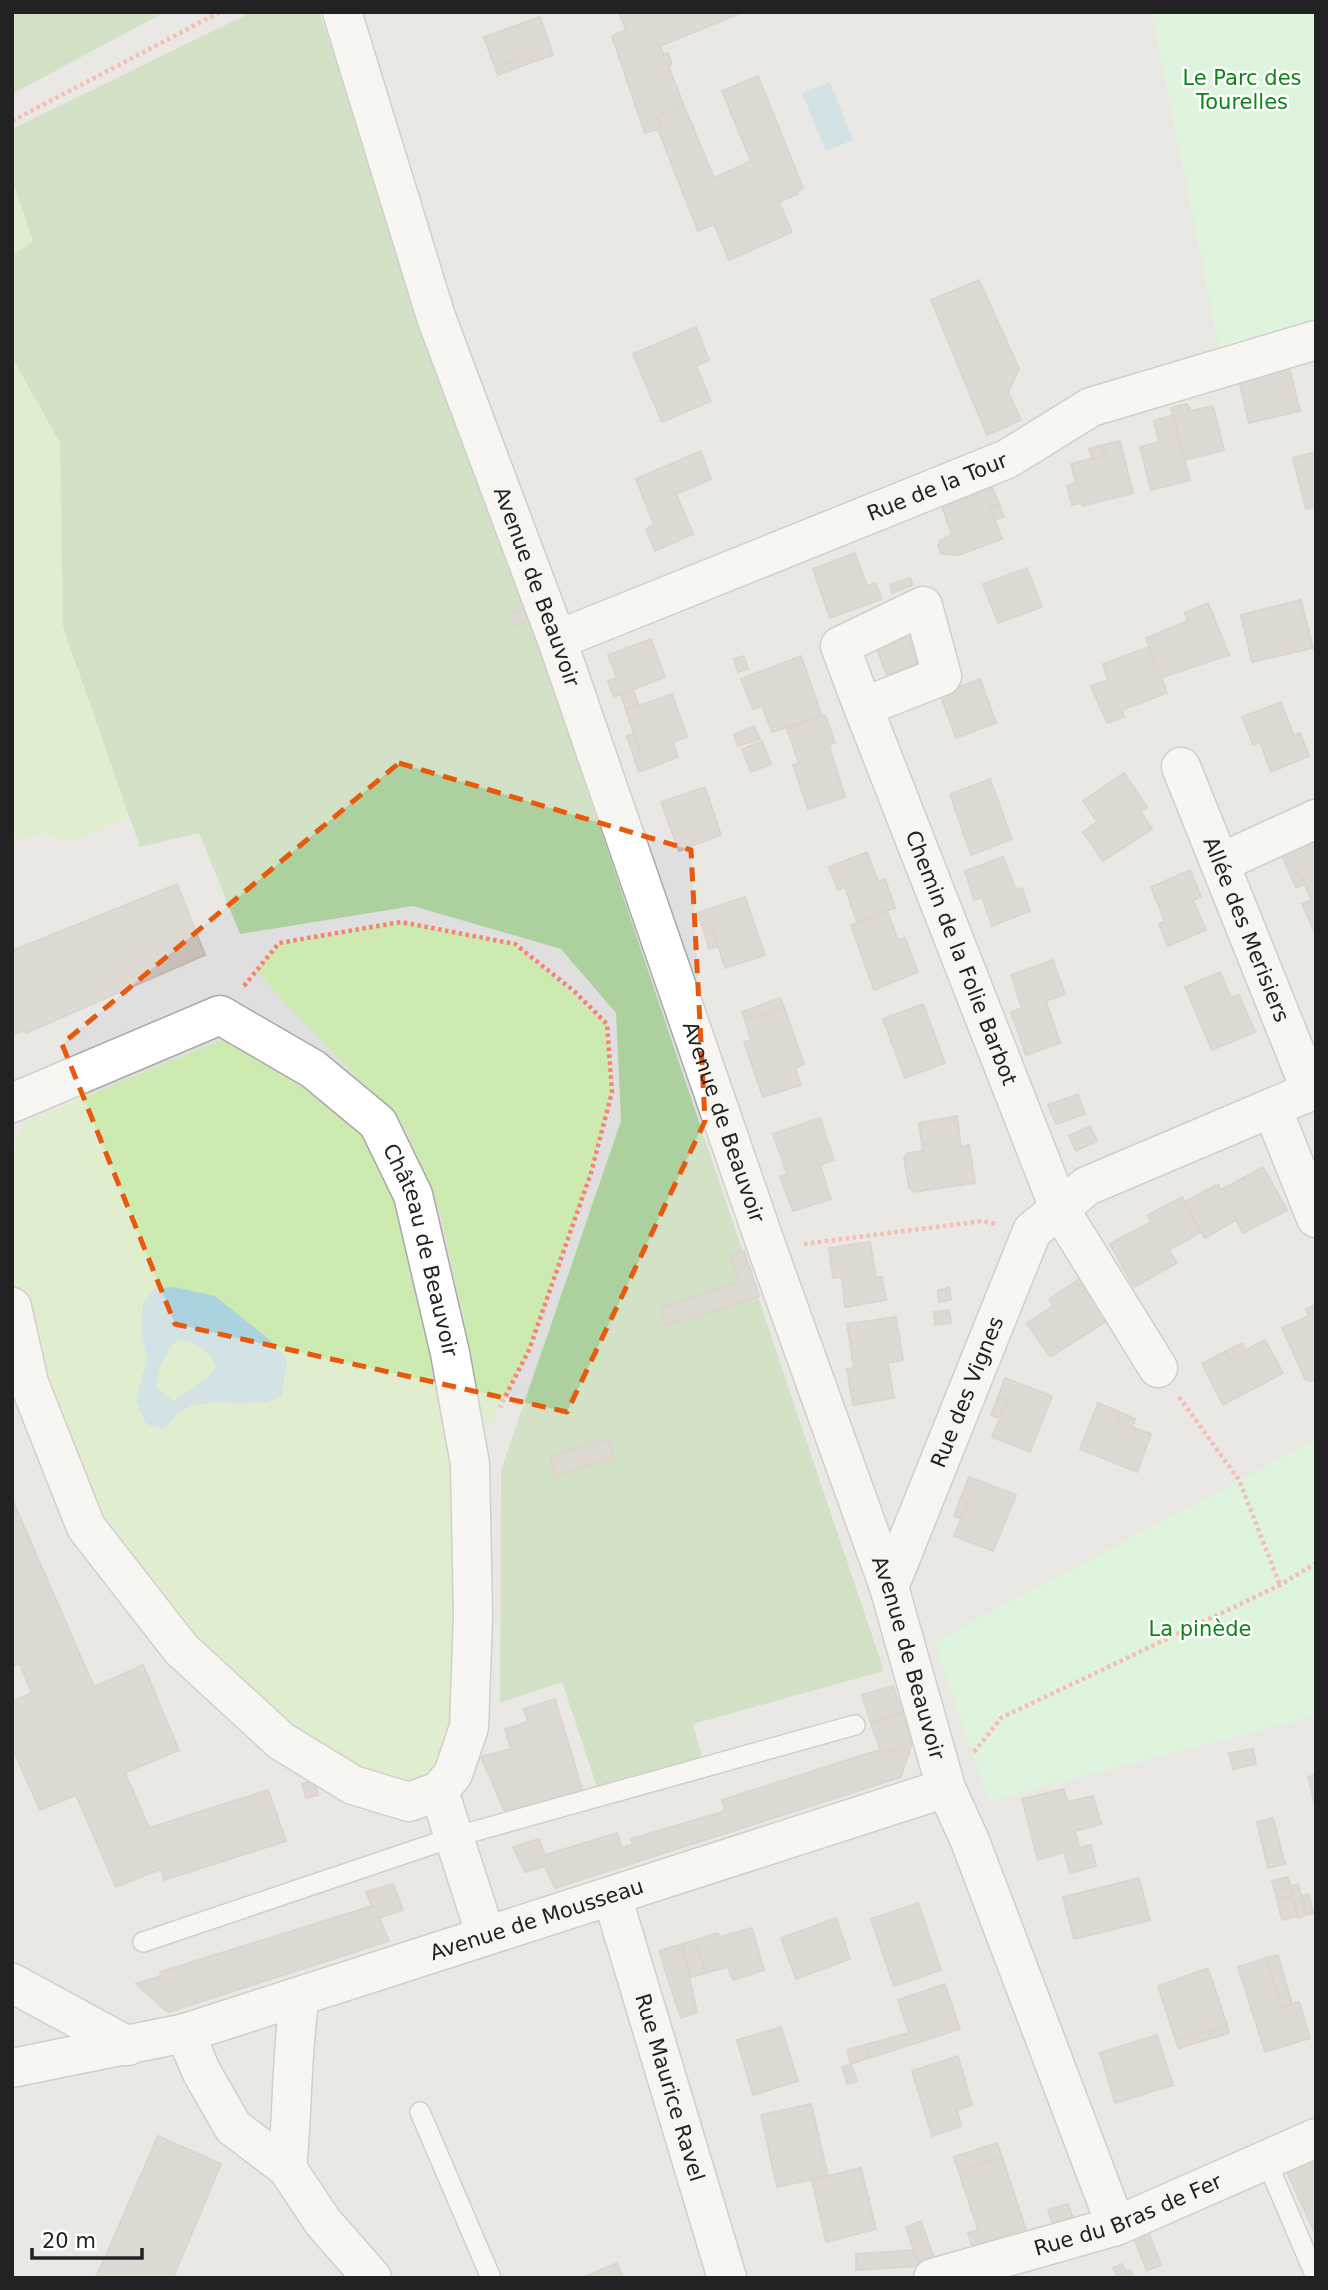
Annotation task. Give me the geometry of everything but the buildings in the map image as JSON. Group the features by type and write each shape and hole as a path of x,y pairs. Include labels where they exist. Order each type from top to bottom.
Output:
{"street":[{"name":"Avenue de Beauvoir","path":"342,12 436,317 557,640 767,1248 889,1587 946,1788 970,1841 1116,2226"},
{"name":"Rue de la Tour","path":"557,640 1007,459 1091,407 1316,340"},
{"name":"Chemin de la Folie Barbot","path":"863,707 1045,1219"},
{"name":"Allée des Merisiers","path":"1181,767 1313,1090"},
{"path":"1220,863 1316,819"},
{"path":"12,1103 220,1015"},
{"name":"Château de Beauvoir","path":"220,1015 313,1069 379,1123 413,1195 450,1353 470,1464 473,1616 469,1727 453,1774 439,1791"},
{"name":"Rue des Vignes","path":"889,1587 1045,1219 1087,1186 1313,1090"},
{"path":"1272,1108 1316,1218"},
{"path":"1045,1219 1158,1368"},
{"path":"12,1307 29,1383 86,1527 181,1649 281,1741 353,1785 409,1802 439,1791 486,1936"},
{"name":"Avenue de Mousseau","path":"12,2068 185,2033 946,1788"},
{"name":"Rue Maurice Ravel","path":"612,1896 727,2278"},
{"path":"12,1983 128,2046"},
{"path":"288,2168 294,2105 293,2041 300,1996"},
{"path":"185,2033 201,2071 233,2127 288,2168 323,2222 372,2278"},
{"name":"Rue du Bras de Fer","path":"933,2278 1116,2226 1316,2138"}],"lane":[{"path":"143,1941 454,1837 855,1725"},
{"path":"420,2112 491,2278"},
{"path":"1266,2160 1316,2277"}],"path":[{"path":"12,121 220,12"},
{"path":"220,1015 279,943 401,922 516,944 574,991 607,1024 612,1092 591,1173 529,1350 499,1409"},
{"path":"767,1248 982,1221 1045,1219"},
{"path":"1158,1368 1239,1480 1280,1585"},
{"path":"946,1788 1001,1718 1280,1585 1316,1563"}],"highlighted area":[{"path":"399,763 691,850 705,1121 567,1412 175,1324 62,1044"}],"shaded area":[{"path":"12,12 1152,12 1221,356 1316,335 1316,2278 12,2278"}],"green space":[{"path":"12,12 165,12 12,94"},
{"path":"252,12 319,12 526,608 884,1671 693,1724 702,1758 597,1787 562,1682 500,1703 501,1470 621,1121 616,1013 561,949 413,906 240,934 199,833 140,847 63,627 60,443 12,357 12,256 33,241 12,179 12,129"},
{"name":"Le Parc des Tourelles","path":"1152,12 1316,12 1316,335 1221,357"},
{"path":"12,179 33,241 12,256"},
{"path":"12,357 60,443 63,627 130,816 69,843 46,833 12,840"},
{"path":"401,922 515,944 607,1024 612,1092 591,1173 529,1350 493,1421 482,1425 476,1416 473,1362 442,1219 404,1127 256,971 279,943"},
{"path":"229,1037 378,1123 450,1353 469,1727 409,1802 281,1741 86,1527 12,1307 12,1153 24,1122"},
{"name":"La pinède","path":"1316,1440 1316,1716 989,1801 934,1642"}],"water":[{"path":"830,82 853,140 826,151 802,93"},
{"path":"174,1287 215,1296 271,1341 287,1360 282,1396 257,1403 193,1405 180,1412 163,1429 146,1424 136,1401 147,1357 141,1333 143,1302 155,1289","holes":["177,1340 206,1351 216,1367 174,1401 157,1389 158,1375 172,1345"]}]}
